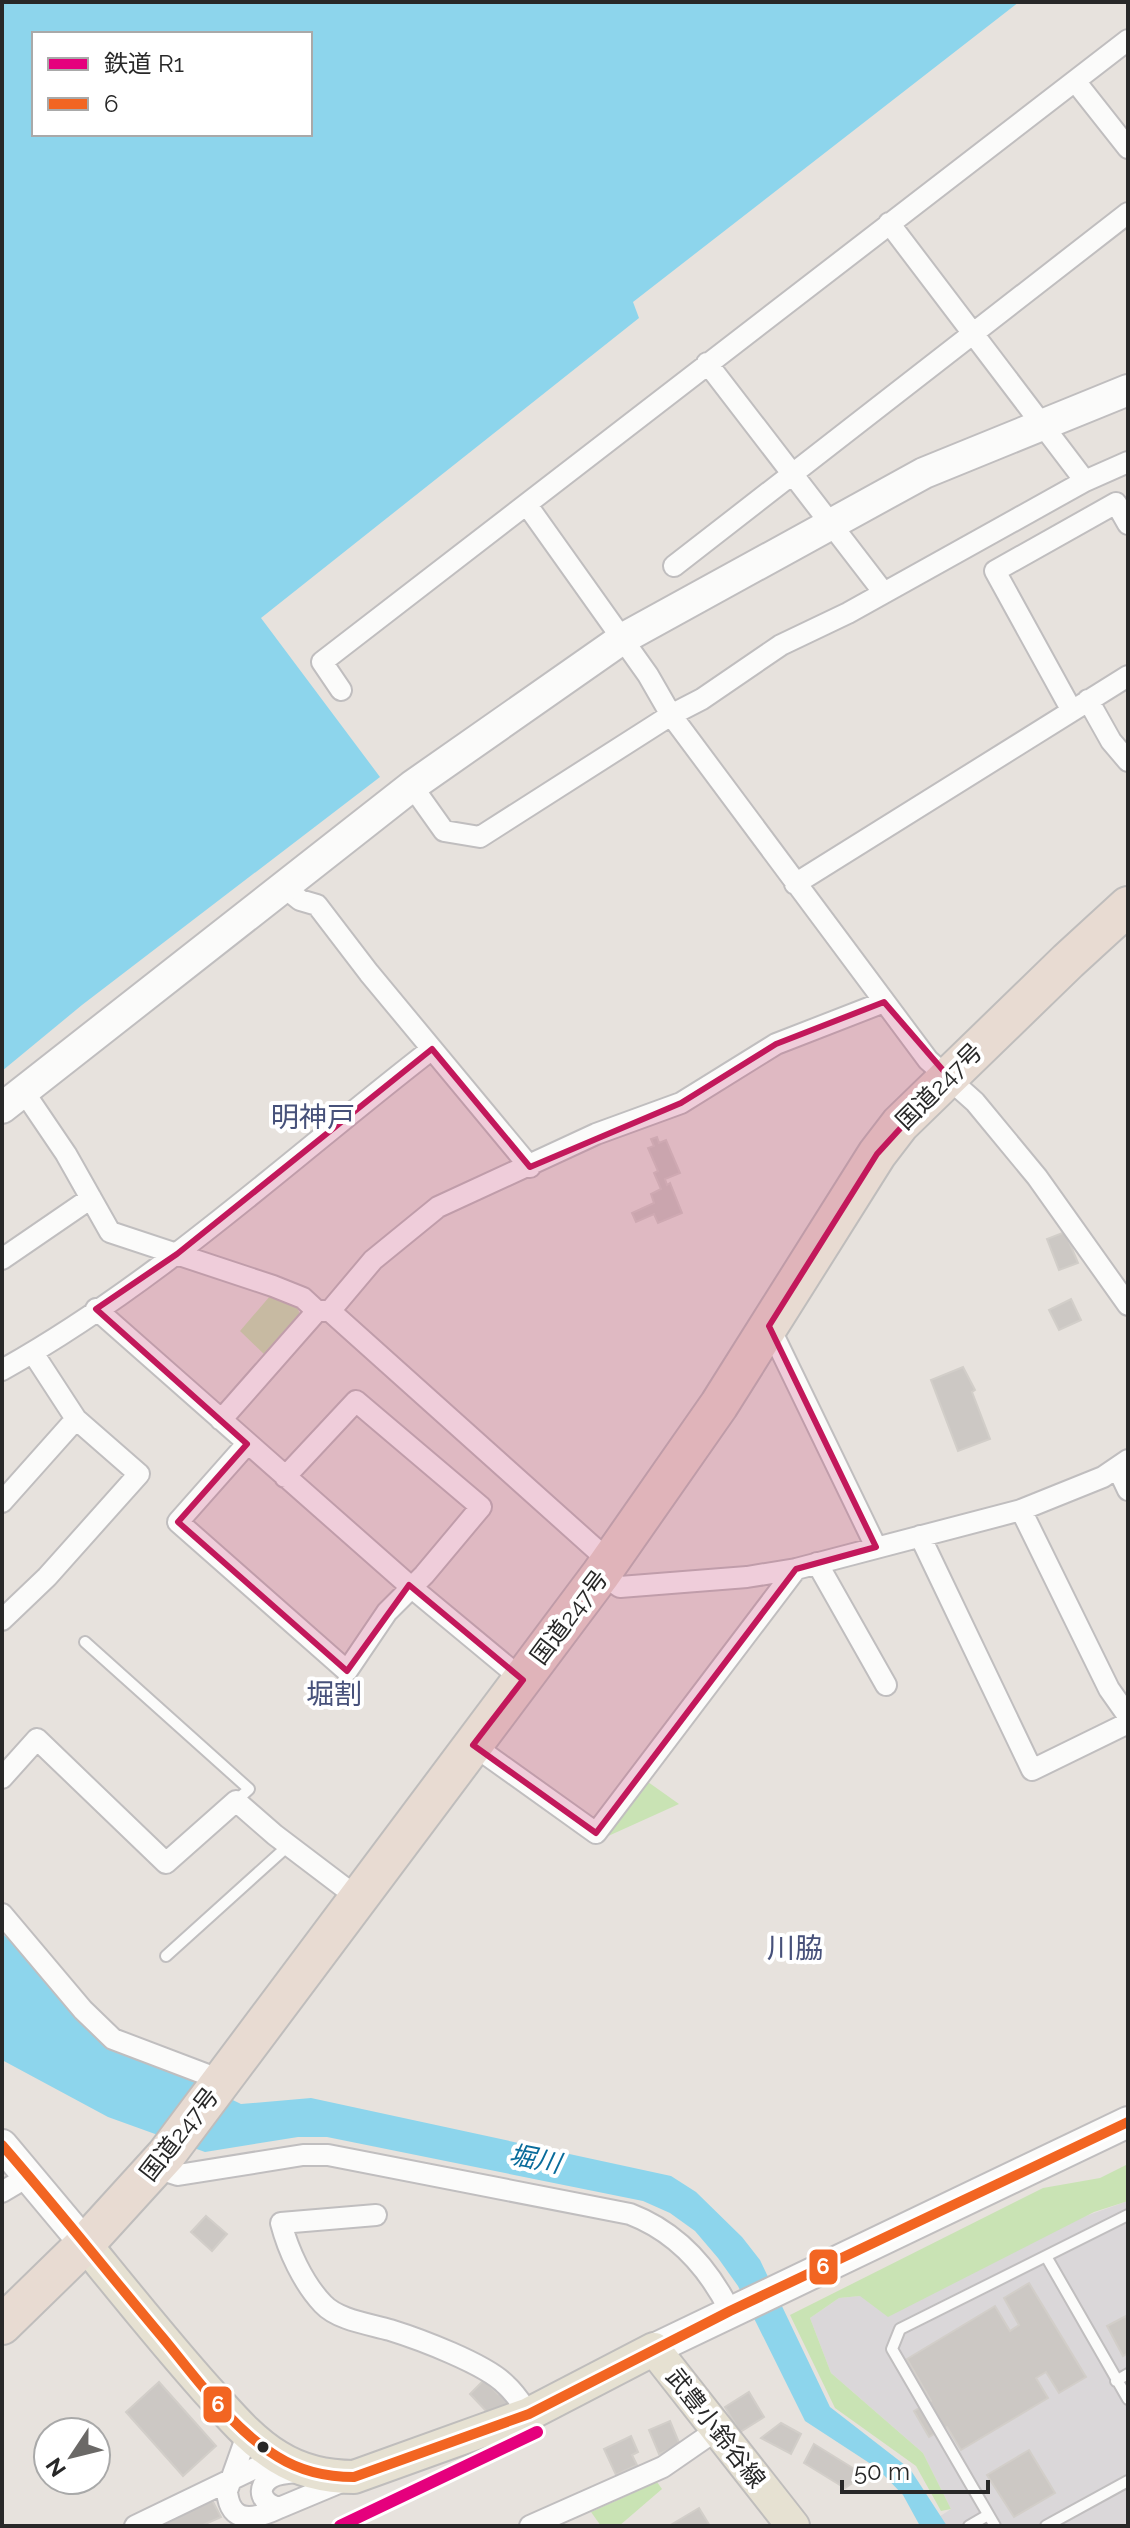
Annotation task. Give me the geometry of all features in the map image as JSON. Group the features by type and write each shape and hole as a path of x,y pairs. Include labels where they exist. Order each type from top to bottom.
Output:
{"highway":[{"name":"国道247号","path":"2,2325 85,2244 161,2161 523,1680 606,1568 719,1405 877,1154 907,1116 1128,906"}],"main road":[{"name":"武豊小鈴谷線","path":"85,2244 247,2435 292,2464 329,2477 354,2477 529,2414 654,2349 793,2526"}],"street":[{"path":"341,690 322,662 1128,40"},
{"path":"1075,81 1128,148"},
{"path":"674,566 1128,213"},
{"path":"889,223 1085,481"},
{"path":"707,363 884,593"},
{"path":"1128,390 924,473 622,639 412,786 13,1100 66,1154 110,1232 303,1298 324,1311 606,1568 620,1587 747,1577 796,1569 1021,1510 1069,1493 1123,1464 1128,1490"},
{"path":"412,786 444,831 480,837 671,715 702,699 781,645 848,613 1085,481 1128,462"},
{"path":"1128,524 1116,503 995,571 1080,706 1128,761"},
{"path":"527,505 663,698 671,715 795,884 928,1060 975,1102 1037,1177 1128,1305"},
{"path":"795,884 1128,676"},
{"path":"285,888 300,900 317,905 369,973 530,1167"},
{"path":"221,1420 373,1260 438,1207 596,1134 681,1103 776,1044 884,1002"},
{"path":"2,1370 33,1353 177,1254 432,1049"},
{"path":"2,1259 91,1198"},
{"path":"96,1309 411,1587 523,1680"},
{"path":"769,1326 876,1547"},
{"path":"5,1611 47,1577 139,1474 76,1419 33,1353"},
{"path":"247,1444 178,1522 347,1671 387,1612 424,1575 481,1507 356,1401 285,1477"},
{"path":"2,1502 76,1419"},
{"path":"1021,1510 1109,1689 1128,1716"},
{"path":"920,1536 1032,1770 1128,1723"},
{"path":"817,1563 886,1685"},
{"path":"473,1745 596,1833 796,1569"},
{"path":"2,1778 37,1739 166,1863 236,1801 358,1898"},
{"path":"2,1914 83,2010 113,2039 218,2084"},
{"path":"654,2349 1128,2122"},
{"path":"2,2145 85,2244"},
{"path":"161,2161 178,2175 303,2155 328,2155 630,2214 652,2222 694,2255 730,2311"},
{"path":"2,2192 29,2176"},
{"path":"376,2215 281,2223 286,2241 323,2303 335,2313 410,2336 484,2370 506,2383 529,2414"},
{"path":"534,2525 663,2467 718,2429"},
{"path":"247,2435 227,2491 232,2508 240,2515 259,2517 354,2477"},
{"path":"279,2508 269,2506 263,2500 261,2491 264,2484 292,2464"},
{"path":"135,2526 231,2482 292,2464"}],"lane":[{"path":"85,1642 249,1789 236,1801"},
{"path":"166,1956 289,1845"},
{"path":"995,2526 892,2349 900,2329 1128,2215"},
{"path":"1047,2258 1128,2399"},
{"path":"1116,2381 1128,2374"},
{"path":"1046,2526 1128,2481"},
{"path":"969,2526 988,2515"}],"highlighted area":[{"path":"884,1002 948,1076 877,1154 769,1326 876,1547 796,1569 596,1833 473,1745 523,1680 409,1585 347,1671 178,1522 247,1444 96,1309 177,1254 432,1049 530,1167 681,1103 776,1044"}],"shaded area":[{"path":"1128,2201 1128,2526 925,2526 951,2509 923,2453 831,2373 810,2318 839,2298 860,2296"}],"green space":[{"path":"270,1296 296,1305 300,1314 266,1356 240,1331"},
{"path":"648,1782 679,1804 606,1837"},
{"path":"1128,2164 1128,2201 1094,2212 888,2317 860,2296 839,2298 810,2318 831,2373 923,2453 951,2509 941,2511 916,2466 835,2408 790,2315 1043,2188 1100,2178"},
{"path":"657,2482 662,2489 619,2526 601,2526 591,2512"}],"water":[{"path":"2,2 1019,2 633,302 639,318 261,618 380,777 82,1005 2,1071"},
{"name":"堀川","path":"2,1933 102,2037 241,2104 311,2098 671,2176 696,2192 742,2237 760,2260 830,2407 910,2469 947,2526 920,2526 903,2495 877,2468 805,2421 738,2286 695,2231 670,2213 643,2201 327,2137 298,2137 205,2152 108,2117 2,2060"}],"building":[{"path":"657,1137 659,1143 666,1140 680,1173 665,1179 667,1185 670,1183 682,1213 658,1223 654,1214 636,1222 632,1213 654,1203 651,1194 661,1189 654,1173 658,1171 648,1148 654,1146 651,1139"},
{"path":"1065,1232 1078,1263 1059,1270 1047,1239"},
{"path":"1071,1299 1081,1320 1059,1330 1049,1310"},
{"path":"963,1367 975,1390 972,1392 990,1439 958,1451 931,1380"},
{"path":"206,2216 227,2234 212,2251 191,2232"},
{"path":"1029,2283 1086,2377 1059,2393 1046,2372 1036,2378 1048,2398 961,2450 947,2427 929,2437 914,2411 931,2401 907,2359 995,2306 1010,2331 1019,2325 1004,2298"},
{"path":"1128,2315 1128,2353 1123,2356 1107,2326"},
{"path":"484,2380 513,2403 489,2414 470,2394"},
{"path":"159,2382 216,2446 183,2476 126,2412"},
{"path":"749,2392 764,2417 740,2432 725,2407"},
{"path":"670,2421 680,2445 659,2454 649,2430"},
{"path":"781,2423 801,2434 791,2454 761,2438"},
{"path":"631,2436 638,2452 632,2455 637,2465 616,2475 604,2449"},
{"path":"814,2444 864,2475 845,2488 804,2463"},
{"path":"1029,2450 1055,2493 1014,2517 987,2475"},
{"path":"212,2500 221,2517 201,2526 160,2526"},
{"path":"699,2508 710,2526 669,2526"}],"rail line":[{"name":"R1","path":"340,2526 537,2432"}],"transit line":[{"name":"6","path":"2,2145 230,2418 261,2446 296,2466 324,2475 354,2477 529,2414 730,2311 1128,2122"}],"district":[{"name":"明神戸","path":"313,1117"},
{"name":"堀割","path":"334,1694"},
{"name":"川脇","path":"795,1948"}]}
